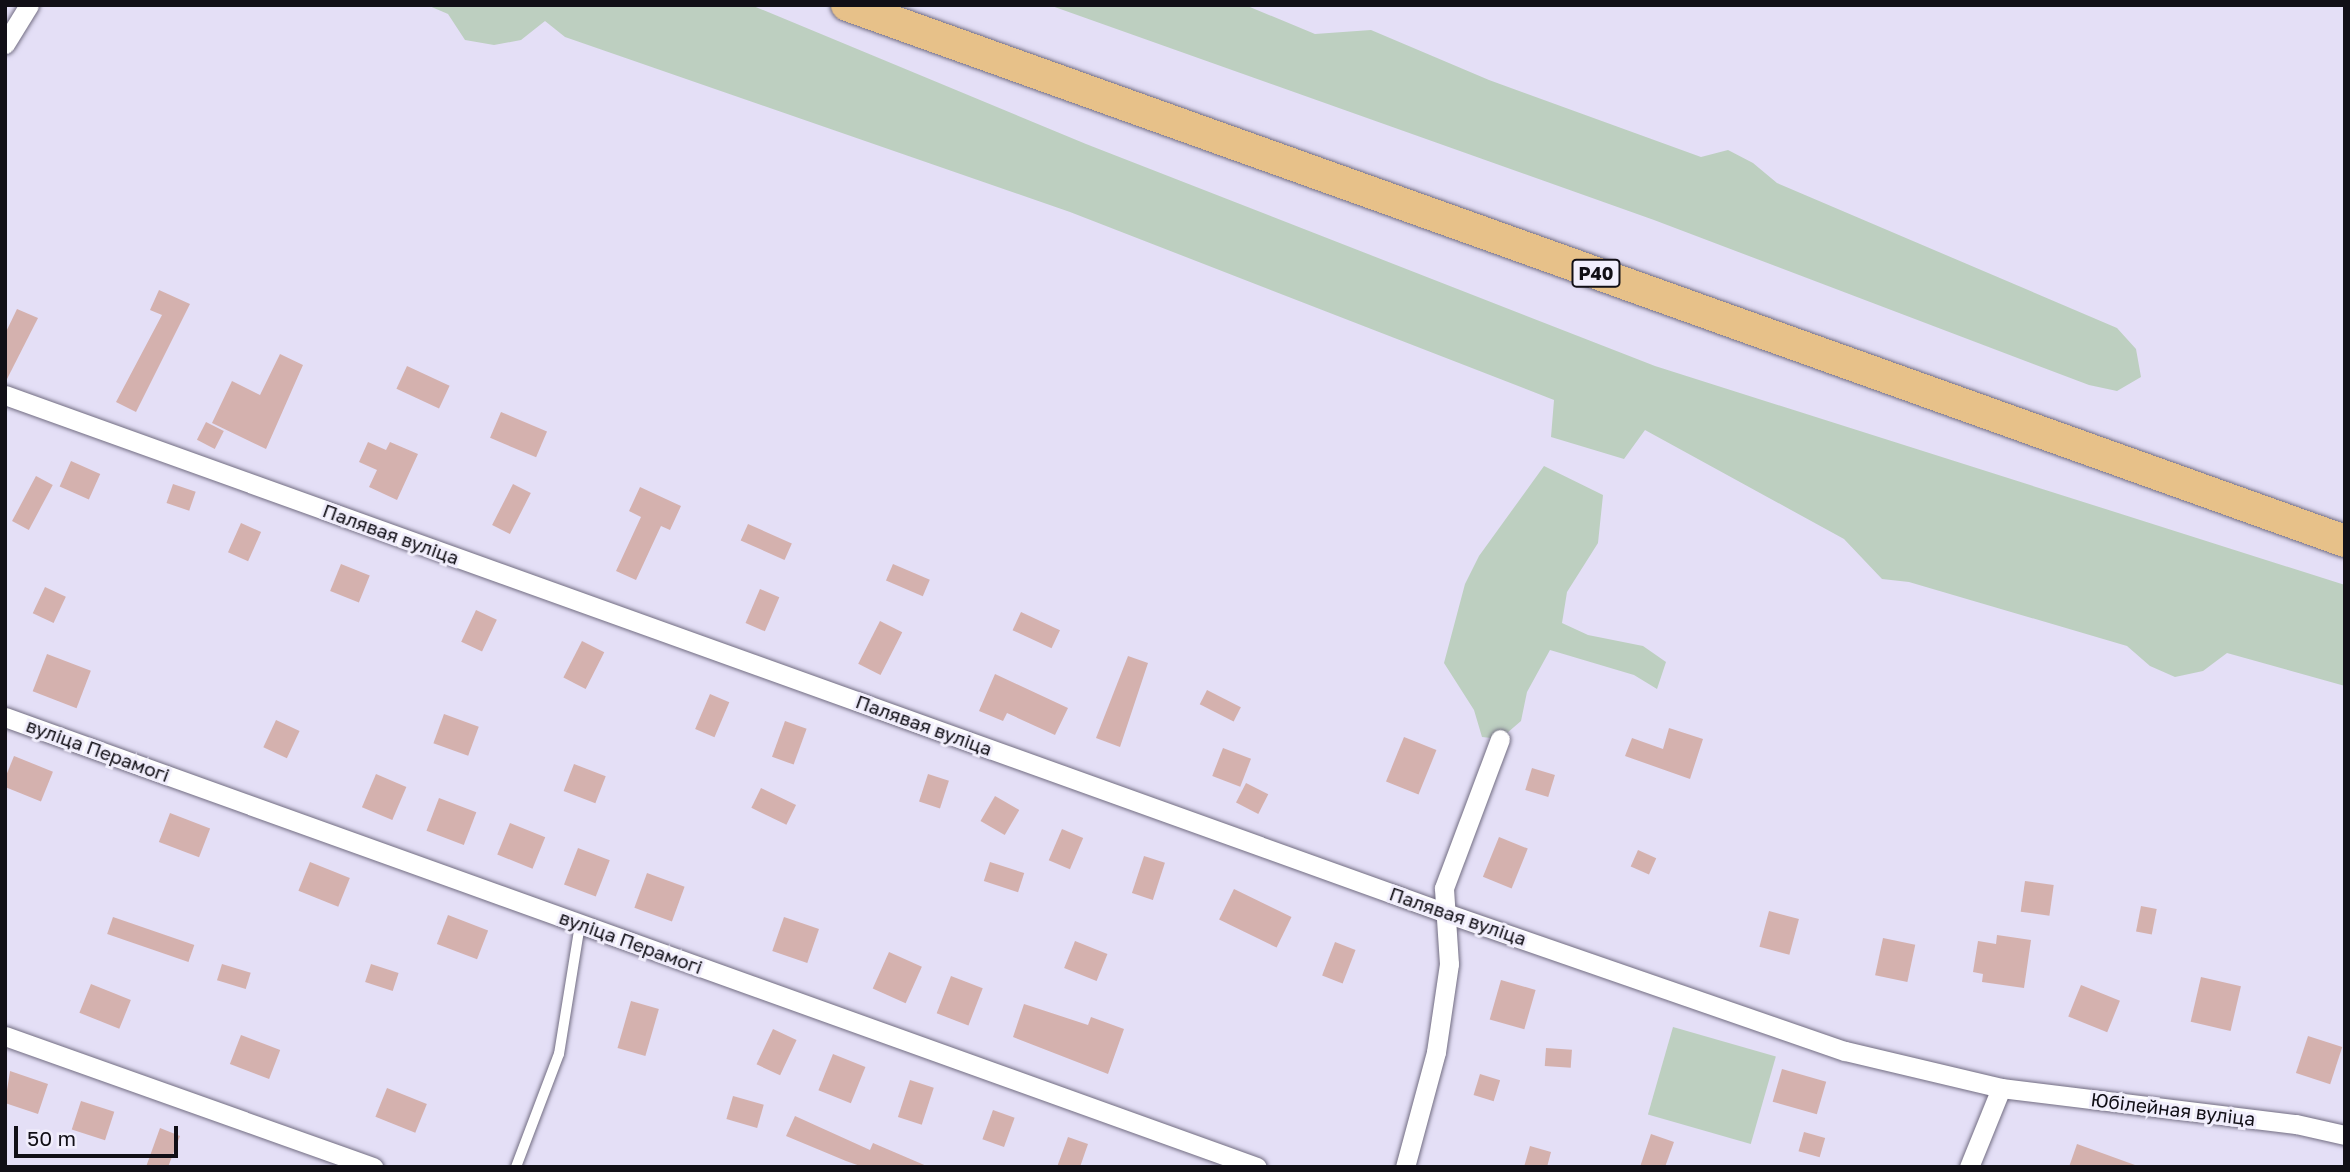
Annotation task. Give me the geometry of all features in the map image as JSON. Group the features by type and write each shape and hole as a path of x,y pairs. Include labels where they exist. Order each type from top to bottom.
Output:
{"main road":[{"name":"Р40","path":"847,5 2341,536"}],"street":[{"path":"5,44 29,5"},
{"name":"Палявая вуліца","path":"5,395 1446,913 1845,1051 2001,1088"},
{"name":"вуліца Перамогі","path":"5,717 1257,1167"},
{"path":"1405,1167 1436,1052 1450,964 1444,888 1500,739"},
{"path":"5,1036 373,1167"},
{"path":"1969,1167 2001,1088"},
{"name":"Юбілейная вуліца","path":"2001,1088 2296,1124 2345,1135"}],"lane":[{"path":"516,1167 559,1054 580,924"}],"green space":[{"path":"427,5 751,5 1086,144 1655,366 2345,585 2345,686 2227,653 2203,671 2175,677 2150,666 2127,646 1909,582 1882,579 1844,539 1645,430 1624,459 1551,437 1554,400 1070,212 565,37 545,21 521,40 494,45 465,40 448,14"},
{"path":"1049,5 1245,5 1315,34 1371,30 1489,80 1701,157 1728,150 1753,163 1777,183 2117,328 2136,349 2141,377 2117,391 2089,385 1654,220"},
{"path":"1544,466 1603,495 1598,543 1567,592 1562,623 1588,635 1643,646 1666,662 1657,689 1634,675 1550,650 1527,692 1521,721 1500,739 1482,737 1474,710 1444,663 1465,584 1479,556"},
{"path":"1673,1027 1776,1056 1751,1144 1648,1114"}],"building":[{"path":"159,290 190,304 136,412 116,402 162,315 150,310"},
{"path":"17,309 38,318 5,383 5,334"},
{"path":"280,354 303,365 266,449 212,423 232,381 260,395"},
{"path":"407,366 450,386 439,409 396,389"},
{"path":"501,412 547,432 536,457 490,438"},
{"path":"206,422 224,431 215,449 197,440"},
{"path":"368,442 386,450 390,442 418,454 397,500 369,487 377,470 359,462"},
{"path":"71,461 100,474 89,500 60,487"},
{"path":"36,476 53,485 29,530 12,521"},
{"path":"173,484 196,492 189,511 166,503"},
{"path":"513,484 531,493 510,534 492,525"},
{"path":"640,487 681,506 670,530 661,526 636,580 616,571 641,517 629,511"},
{"path":"241,523 261,532 248,561 228,552"},
{"path":"748,524 792,544 785,560 741,540"},
{"path":"341,564 370,576 359,603 330,591"},
{"path":"893,564 930,580 923,596 886,581"},
{"path":"45,587 66,597 54,623 33,613"},
{"path":"760,589 779,597 765,631 746,623"},
{"path":"476,610 497,620 482,651 461,642"},
{"path":"1021,612 1060,630 1052,648 1013,630"},
{"path":"880,621 902,632 880,675 858,664"},
{"path":"582,641 604,652 586,689 563,678"},
{"path":"47,654 91,671 77,708 33,691"},
{"path":"1128,656 1148,663 1120,747 1096,738"},
{"path":"995,674 1068,708 1055,735 1007,713 1003,721 979,711"},
{"path":"1207,690 1241,707 1234,722 1200,704"},
{"path":"710,694 729,702 714,737 695,729"},
{"path":"444,714 479,727 468,756 433,743"},
{"path":"276,720 300,731 287,758 263,747"},
{"path":"785,721 807,729 794,765 772,757"},
{"path":"1669,728 1703,739 1690,779 1625,756 1632,738 1663,749"},
{"path":"1404,737 1436,750 1418,795 1386,782"},
{"path":"1223,748 1251,759 1240,787 1212,776"},
{"path":"14,756 53,772 41,801 5,787 5,778"},
{"path":"574,764 606,776 595,803 564,791"},
{"path":"1532,768 1555,775 1548,797 1525,790"},
{"path":"376,774 406,787 392,820 362,807"},
{"path":"928,774 949,781 940,808 919,802"},
{"path":"1246,783 1268,794 1258,814 1236,803"},
{"path":"761,788 796,805 786,825 751,808"},
{"path":"995,796 1019,810 1005,835 980,821"},
{"path":"439,798 476,812 464,845 426,831"},
{"path":"170,813 210,828 199,857 159,842"},
{"path":"510,823 545,837 532,869 497,855"},
{"path":"1062,829 1083,838 1070,869 1049,860"},
{"path":"1499,837 1528,849 1512,888 1483,877"},
{"path":"578,848 610,860 596,897 564,884"},
{"path":"1638,850 1656,858 1649,875 1631,866"},
{"path":"1144,856 1165,863 1153,900 1132,893"},
{"path":"310,862 350,878 338,907 298,891"},
{"path":"990,862 1024,873 1018,892 984,881"},
{"path":"647,873 685,887 672,921 634,908"},
{"path":"2025,881 2054,885 2049,916 2021,912"},
{"path":"1234,889 1292,917 1277,948 1219,920"},
{"path":"2141,906 2157,909 2152,935 2136,932"},
{"path":"1769,911 1799,919 1789,955 1759,947"},
{"path":"448,915 488,930 477,959 437,944"},
{"path":"113,917 194,945 188,962 107,934"},
{"path":"784,917 819,929 807,963 772,951"},
{"path":"1997,935 2031,940 2024,988 1982,982 1983,974 1973,972 1978,941 1996,944"},
{"path":"1883,938 1915,945 1907,982 1875,975"},
{"path":"1075,941 1107,954 1097,981 1064,968"},
{"path":"1335,942 1356,950 1343,983 1322,976"},
{"path":"889,952 922,967 906,1003 873,989"},
{"path":"222,964 251,973 246,989 217,980"},
{"path":"371,964 399,973 393,991 365,982"},
{"path":"951,976 983,988 968,1026 937,1013"},
{"path":"2201,977 2241,986 2231,1031 2191,1022"},
{"path":"1501,980 1536,990 1524,1029 1490,1019"},
{"path":"91,984 131,1000 119,1029 79,1013"},
{"path":"2081,985 2120,1001 2107,1032 2068,1017"},
{"path":"631,1001 659,1009 645,1056 617,1048"},
{"path":"1024,1004 1088,1025 1091,1017 1124,1029 1108,1074 1013,1037"},
{"path":"773,1029 797,1040 780,1075 757,1064"},
{"path":"241,1035 280,1050 269,1079 230,1064"},
{"path":"2308,1036 2342,1047 2330,1084 2296,1073"},
{"path":"1546,1048 1572,1050 1571,1068 1545,1066"},
{"path":"833,1054 865,1067 851,1103 818,1090"},
{"path":"1782,1069 1826,1082 1817,1114 1773,1102"},
{"path":"10,1071 48,1084 38,1114 5,1103"},
{"path":"1480,1074 1500,1080 1494,1101 1474,1095"},
{"path":"910,1080 934,1088 922,1125 898,1117"},
{"path":"387,1088 427,1104 415,1133 375,1117"},
{"path":"733,1096 764,1105 757,1128 726,1119"},
{"path":"81,1101 114,1112 105,1140 72,1130"},
{"path":"993,1110 1015,1118 1004,1147 982,1139"},
{"path":"795,1116 870,1150 873,1143 929,1167 863,1167 846,1161 786,1136"},
{"path":"160,1128 180,1136 168,1167 146,1167"},
{"path":"1804,1132 1825,1138 1820,1157 1798,1151"},
{"path":"1651,1134 1674,1142 1665,1167 1640,1167"},
{"path":"1068,1137 1088,1144 1080,1167 1057,1167"},
{"path":"2077,1144 2135,1165 2069,1167"},
{"path":"1530,1146 1551,1152 1547,1167 1524,1167"}]}
